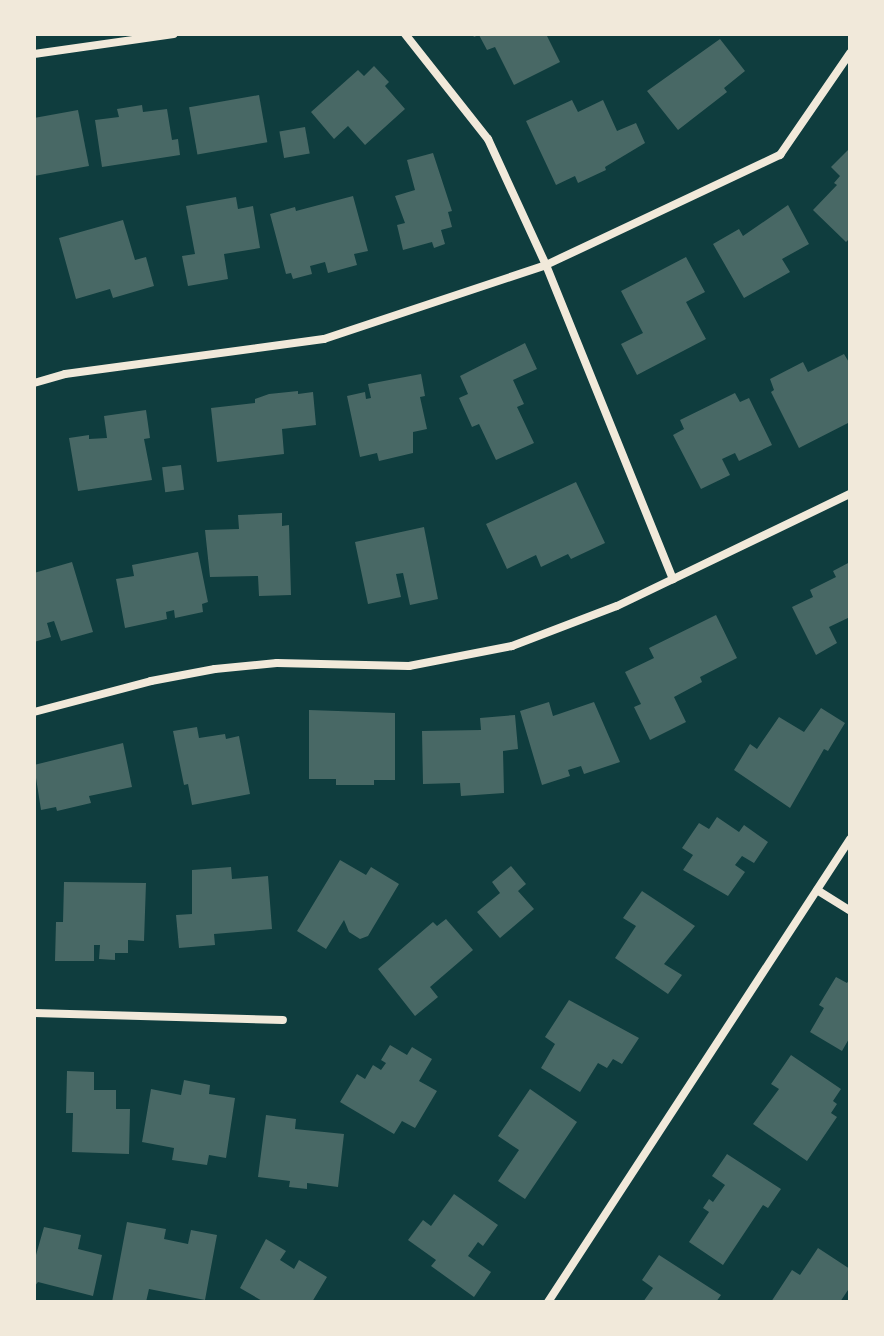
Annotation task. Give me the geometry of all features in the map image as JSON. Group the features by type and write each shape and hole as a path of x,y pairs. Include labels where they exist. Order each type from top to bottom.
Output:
{"street":[{"path":"34,54 174,34"},
{"path":"405,34 488,139 546,265 673,579"},
{"path":"34,383 65,374 324,339 546,265 780,155 850,53"},
{"path":"34,712 140,683 215,669 277,663 409,666 475,655 548,634 673,579 850,494"},
{"path":"548,1302 850,839"},
{"path":"817,890 850,911"},
{"path":"34,1013 283,1020"}],"building":[{"path":"472,34 546,34 560,62 514,85 495,47 487,50 479,35 474,37"},
{"path":"720,39 745,71 724,88 727,92 678,130 647,91"},
{"path":"374,66 389,82 385,86 405,109 365,145 348,126 334,139 311,112 358,70 364,76"},
{"path":"259,95 267,142 197,155 189,107"},
{"path":"572,100 578,112 603,100 617,131 636,123 645,143 605,167 606,170 578,183 575,176 556,185 526,121"},
{"path":"142,105 143,112 167,109 172,140 178,139 180,155 102,167 95,120 119,117 117,109"},
{"path":"78,110 89,166 34,176 34,118"},
{"path":"305,127 310,154 284,158 279,132"},
{"path":"850,148 850,238 846,242 813,210 837,185 834,183 840,176 831,167"},
{"path":"433,153 452,211 448,212 452,227 441,230 445,244 434,248 432,242 403,250 397,225 405,223 395,196 415,190 407,160"},
{"path":"353,196 368,251 354,254 357,265 328,273 325,262 310,266 312,274 293,279 291,273 286,274 270,214 295,207 296,211"},
{"path":"236,197 238,209 253,206 260,248 224,254 228,279 188,286 182,256 195,254 186,206"},
{"path":"788,205 809,244 782,259 790,272 744,298 713,244 739,229 743,236"},
{"path":"123,220 135,260 146,257 154,286 113,298 110,289 76,299 59,238"},
{"path":"686,257 705,292 686,302 706,339 637,375 621,344 643,333 621,291"},
{"path":"525,343 537,369 513,380 524,404 517,407 534,443 496,460 479,424 472,427 459,398 468,394 460,376"},
{"path":"844,354 850,364 850,422 799,448 771,392 774,390 770,379 803,362 808,372"},
{"path":"421,374 425,396 420,397 427,429 413,432 413,453 379,461 377,453 360,457 347,396 365,392 366,399 371,398 368,384"},
{"path":"298,391 298,394 313,392 316,425 282,429 284,454 217,462 211,408 255,403 255,399 269,394"},
{"path":"735,393 740,402 749,398 772,445 739,461 735,453 722,459 730,475 701,489 673,435 684,429 680,420"},
{"path":"146,410 150,438 144,439 152,480 78,491 69,438 89,435 89,439 107,438 104,416"},
{"path":"181,465 184,490 165,492 162,467"},
{"path":"576,482 605,543 571,559 568,554 541,567 536,555 507,569 486,524"},
{"path":"282,513 282,526 289,525 291,595 259,596 258,576 210,577 205,530 239,529 238,515"},
{"path":"424,527 438,599 410,605 403,573 396,574 401,597 368,604 355,542"},
{"path":"198,552 208,602 202,604 203,612 175,618 174,610 166,612 167,619 125,628 116,579 134,576 132,565"},
{"path":"72,562 93,632 61,641 54,621 47,623 51,637 34,642 34,573"},
{"path":"850,562 850,617 829,627 837,643 816,655 792,607 813,597 810,590 836,577 833,571"},
{"path":"716,615 737,658 700,677 702,682 674,697 686,722 650,740 634,707 641,704 625,672 654,658 649,648"},
{"path":"549,702 553,716 594,702 620,762 584,774 581,766 568,770 570,776 542,785 520,711"},
{"path":"821,708 845,723 828,751 824,749 790,808 734,770 750,744 757,749 779,717 804,732"},
{"path":"309,710 395,713 395,780 374,780 374,785 336,785 336,779 309,779"},
{"path":"515,715 518,749 503,751 504,793 461,796 460,783 423,784 422,731 481,730 480,718"},
{"path":"197,727 199,738 225,734 226,739 239,736 250,794 192,805 188,784 184,785 173,731"},
{"path":"123,743 132,787 89,796 91,803 57,811 56,807 41,810 34,765"},
{"path":"717,817 739,832 744,825 768,842 754,863 742,856 735,865 745,872 728,896 683,870 693,855 682,848 699,823 709,829"},
{"path":"340,860 366,875 371,867 399,884 368,936 360,939 349,932 344,920 326,949 297,931"},
{"path":"511,866 526,884 518,891 534,909 500,938 477,912 500,893 492,882"},
{"path":"231,867 232,879 268,876 272,929 214,934 215,945 179,948 176,915 192,914 192,870"},
{"path":"64,882 146,883 144,941 128,940 128,953 115,953 115,960 99,959 100,945 94,945 94,961 55,961 56,922 63,922"},
{"path":"642,891 695,926 664,964 682,975 668,994 615,958 636,926 623,918"},
{"path":"446,919 473,950 430,987 438,997 415,1016 378,969 433,922 437,926"},
{"path":"836,977 847,983 850,978 850,1037 842,1051 810,1032 824,1008 819,1005"},
{"path":"569,1000 639,1038 622,1064 613,1059 607,1068 598,1063 580,1092 541,1068 555,1044 545,1037"},
{"path":"390,1045 407,1055 412,1047 432,1059 419,1081 437,1091 415,1128 402,1121 394,1134 340,1102 357,1074 365,1079 373,1065 381,1070 386,1063 381,1060"},
{"path":"791,1055 841,1089 833,1101 837,1104 831,1113 837,1117 807,1161 753,1124 779,1089 771,1084"},
{"path":"67,1071 94,1072 94,1090 116,1090 116,1109 130,1109 129,1154 72,1152 73,1113 66,1113"},
{"path":"184,1080 210,1085 209,1094 235,1098 226,1158 209,1155 207,1165 172,1160 174,1148 142,1142 151,1089 181,1095"},
{"path":"530,1089 577,1122 525,1199 498,1181 519,1150 498,1136"},
{"path":"266,1115 296,1119 295,1129 344,1134 338,1187 307,1183 307,1189 289,1187 290,1181 258,1177"},
{"path":"727,1154 781,1189 768,1208 763,1205 723,1265 689,1242 709,1212 703,1208 709,1199 713,1202 725,1185 712,1176"},
{"path":"454,1194 498,1225 483,1246 478,1242 468,1256 491,1272 474,1297 431,1266 436,1260 408,1240 423,1220 431,1226"},
{"path":"127,1222 166,1229 164,1239 188,1244 191,1230 217,1235 205,1300 149,1289 146,1302 112,1302"},
{"path":"44,1227 81,1235 78,1249 102,1255 93,1296 38,1282 34,1287 34,1262"},
{"path":"266,1239 286,1251 280,1260 294,1269 299,1260 327,1277 312,1302 264,1302 240,1288"},
{"path":"818,1248 850,1269 850,1287 840,1302 771,1302 792,1270 800,1275"},
{"path":"659,1255 721,1295 716,1302 643,1302 653,1288 642,1280"}]}
